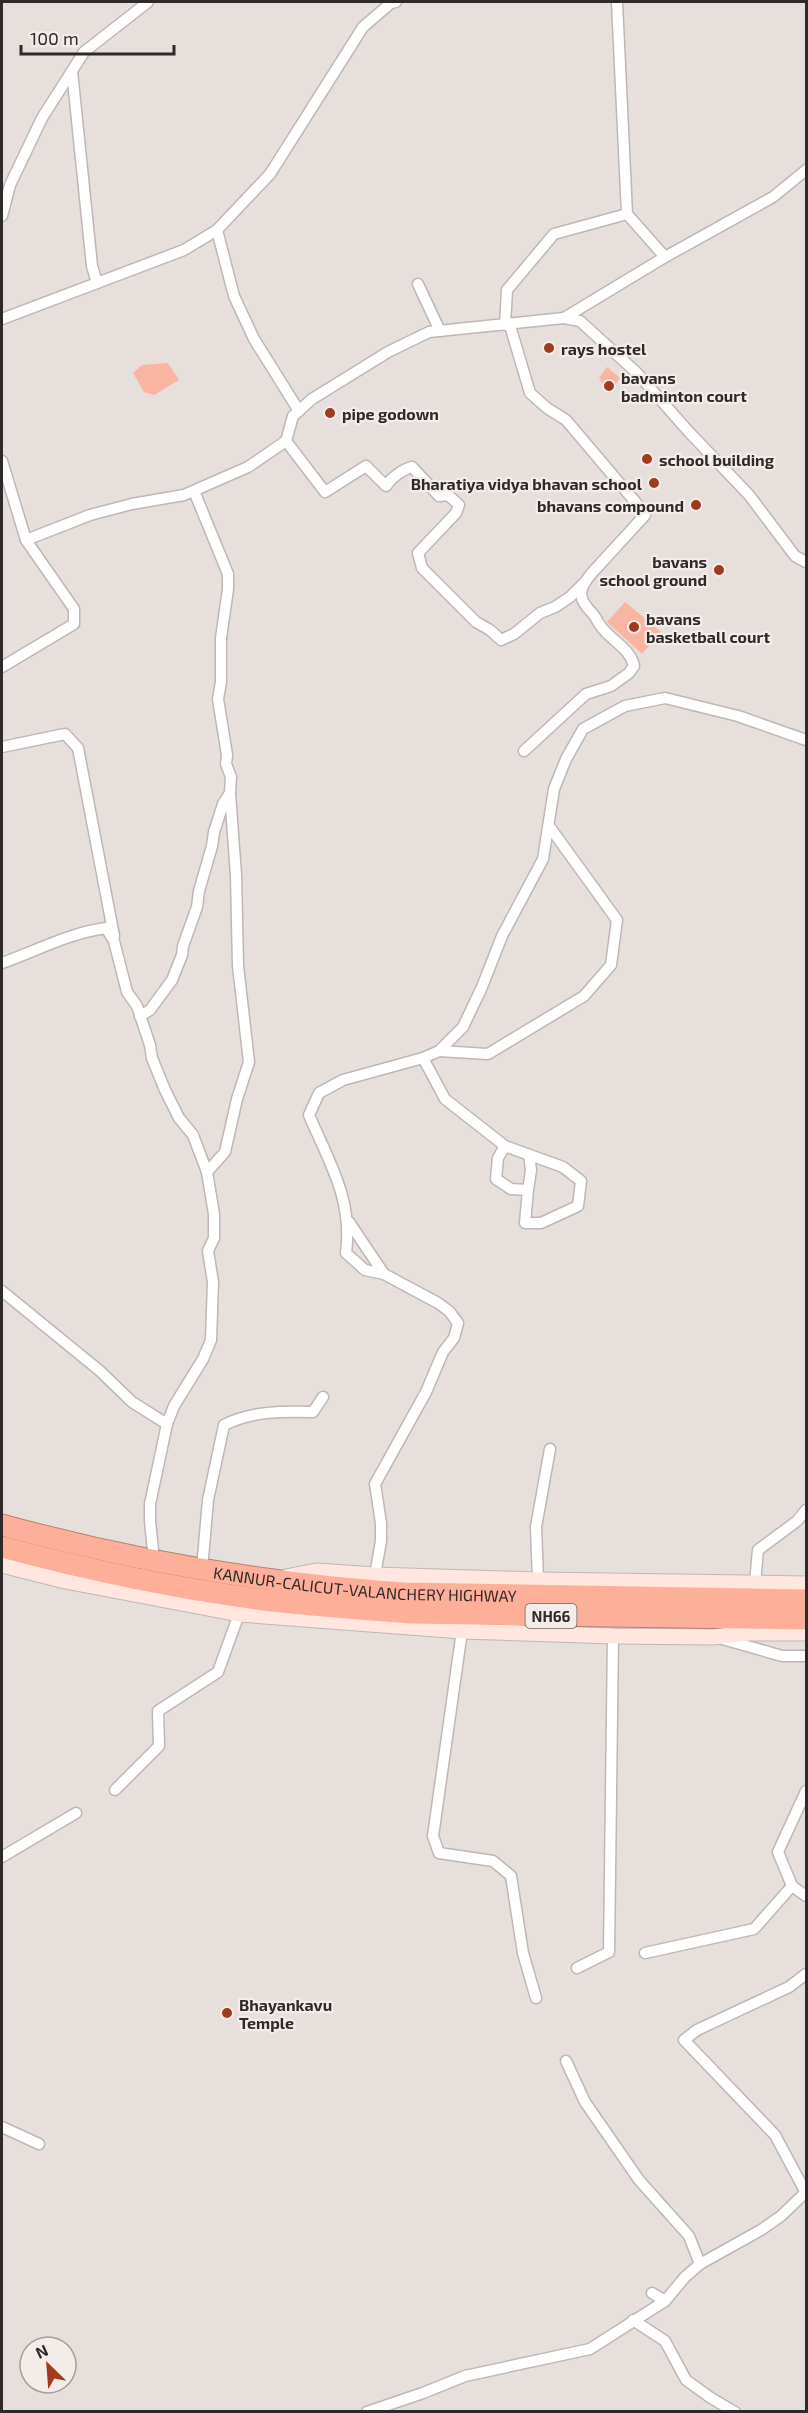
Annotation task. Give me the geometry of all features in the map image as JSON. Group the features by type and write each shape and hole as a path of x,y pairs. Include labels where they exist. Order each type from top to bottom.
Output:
{"highway":[{"name":"KANNUR-CALICUT-VALANCHERY HIGHWAY","path":"2,1526 76,1546 268,1581 404,1593 807,1600"},
{"name":"KANNUR-CALICUT-VALANCHERY HIGHWAY","path":"2,1547 79,1567 265,1600 411,1613 749,1600"},
{"name":"NH66","path":"749,1600 807,1619"}],"street":[{"path":"2,216 10,185 42,118 84,52 148,2"},
{"path":"2,319 184,250 217,230 270,174 363,27 391,3 396,2"},
{"path":"617,2 627,214 665,257"},
{"path":"72,71 92,266 97,283"},
{"path":"564,318 665,257 773,197 807,170"},
{"path":"286,441 325,492 366,466 386,486 390,480 405,469 412,467 439,496 448,495 453,499 459,505 456,513 418,553 422,567 476,622 501,640 514,634 540,613 555,607 583,584 604,557 645,515 569,423 530,393 508,324 507,290 554,234 627,214"},
{"path":"217,230 234,296 254,339 298,411"},
{"path":"418,284 440,331"},
{"path":"26,540 90,515 132,504 184,495 248,467 286,441 292,416 312,399 388,352 429,332 564,318 580,321 637,373 749,495 795,556 807,562"},
{"path":"2,461 26,540 74,609 74,624 2,667"},
{"path":"194,491 228,574 228,589 221,629 221,682 218,699 227,754 226,764 231,777 238,966 249,1062 237,1099 225,1152 207,1172"},
{"path":"524,751 586,694 611,686 629,673 634,666 633,658 606,633 596,617 582,603 583,584"},
{"path":"439,1052 463,1027 502,936 543,859 554,789 566,759 583,729 625,706 665,698 738,716 807,740"},
{"path":"2,747 65,734 78,748 114,941 127,992 137,1006 152,1058 170,1102 194,1136 207,1172 214,1214 214,1238 208,1251 213,1282 211,1340 167,1424 150,1504 154,1560"},
{"path":"140,1016 150,1010 172,980 197,907 214,832 223,804 230,793"},
{"path":"375,1575 381,1541 381,1523 375,1484 426,1392 443,1352 454,1338 458,1323 438,1303 384,1274 364,1270 346,1253 349,1231 347,1210 336,1173 309,1114 319,1093 343,1080 439,1052 488,1054 584,996 611,965 616,920 549,826"},
{"path":"2,963 89,930 106,928 114,941"},
{"path":"423,1058 446,1099 505,1146 563,1167 581,1180 578,1206 541,1222 525,1223 531,1170 529,1155"},
{"path":"505,1146 498,1158 496,1179 511,1190 528,1190"},
{"path":"347,1219 384,1274"},
{"path":"2,1291 100,1371 132,1402 167,1424"},
{"path":"202,1569 208,1500 224,1425 240,1417 290,1411 313,1412 323,1397"},
{"path":"538,1580 536,1527 550,1449"},
{"path":"749,1600 758,1550 807,1510"},
{"path":"2,1565 65,1581 239,1614 462,1631 714,1637 748,1633 807,1633"},
{"path":"268,1581 316,1571 538,1580 749,1600 807,1584"},
{"path":"115,1790 159,1746 158,1710 218,1672 239,1614"},
{"path":"462,1631 433,1836 439,1853 493,1862 511,1876 522,1953 536,1998"},
{"path":"577,1968 609,1952 613,1636"},
{"path":"714,1637 782,1656 807,1656"},
{"path":"807,1791 778,1852 792,1886 807,1896"},
{"path":"2,1857 76,1813"},
{"path":"645,1953 754,1929 792,1886"},
{"path":"367,2412 465,2376 590,2349 665,2301 685,2277 700,2264 761,2230 781,2216 806,2192 775,2135 684,2040 697,2030 789,1987 807,1974"},
{"path":"566,2061 585,2102 639,2180 689,2236 700,2264"},
{"path":"2,2127 39,2144"},
{"path":"652,2293 665,2301"},
{"path":"633,2320 665,2341 686,2380 735,2412"}],"shaded area":[{"path":"168,363 179,380 154,395 144,392 133,373 142,365"},
{"name":"bavans badminton court","path":"607,367 620,378 609,394 599,378"},
{"name":"bavans basketball court","path":"625,602 661,632 642,654 607,622"}],"place":[{"name":"rays hostel","path":"549,348"},
{"name":"bavans badminton court","path":"609,386"},
{"name":"pipe godown","path":"330,413"},
{"name":"school building","path":"647,459"},
{"name":"Bharatiya vidya bhavan school","path":"654,483"},
{"name":"bhavans compound","path":"696,505"},
{"name":"bavans school ground","path":"719,570"},
{"name":"bavans basketball court","path":"634,627"},
{"name":"Bhayankavu Temple","path":"227,2013"}]}
